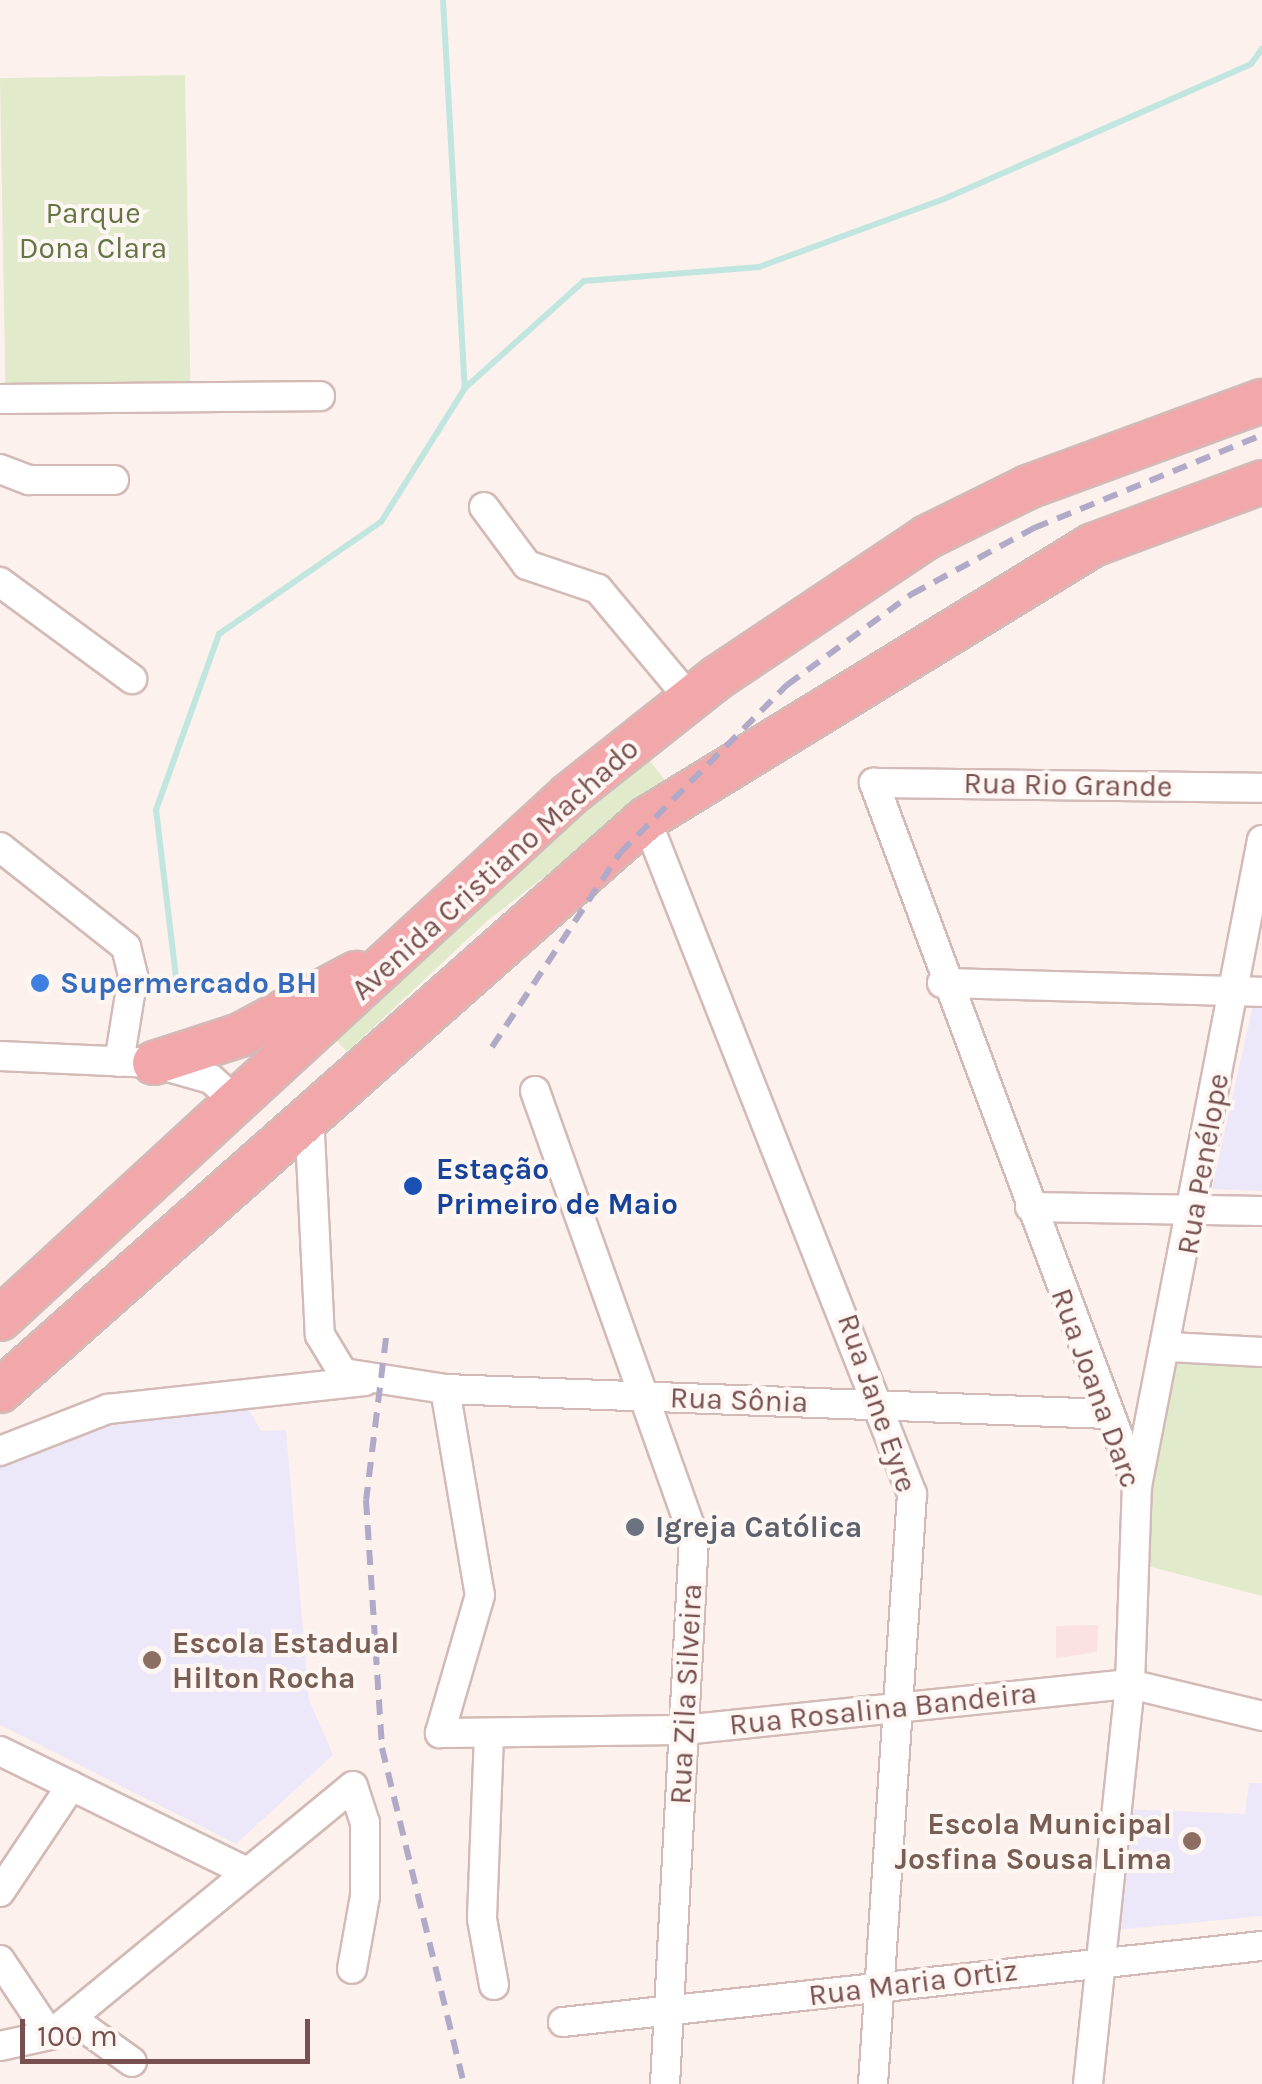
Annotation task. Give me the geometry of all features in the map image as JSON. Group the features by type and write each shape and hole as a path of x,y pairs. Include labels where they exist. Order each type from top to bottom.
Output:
{"highway":[{"name":"Avenida Cristiano Machado","path":"0,1318 238,1104 569,794 690,699 926,537 1028,488 1262,401"},
{"name":"Avenida Cristiano Machado","path":"0,1391 646,819 1093,545 1262,482"},
{"path":"136,1062 240,1035 410,944"},
{"path":"240,1035 278,1066 309,1114"},
{"path":"76,1322 80,1292 227,1160 238,1140 238,1104"}],"street":[{"path":"0,399 320,396"},
{"path":"0,470 29,480 114,480"},
{"path":"484,507 527,565 598,589 690,699"},
{"path":"0,582 132,679"},
{"name":"Rua Rio Grande","path":"874,783 1262,788"},
{"name":"Rua Joana Darc","path":"874,783 942,983 1137,1486 1130,1684 1096,1959 1088,2084"},
{"name":"Rua Jane Eyre","path":"646,819 884,1406 912,1494 873,2084"},
{"name":"Rua Penélope","path":"1137,1486 1197,1210 1232,992 1262,840"},
{"path":"0,847 126,947 133,976 136,1062"},
{"path":"942,983 1262,992"},
{"path":"0,1056 136,1062 211,1080 238,1104"},
{"name":"Rua Zila Silveira","path":"534,1092 650,1396 694,1538 665,2084"},
{"path":"285,1390 302,1379 320,1335 309,1114"},
{"path":"1030,1207 1262,1211"},
{"name":"Rua Sônia","path":"320,1335 329,1361 370,1380"},
{"path":"1170,1347 1262,1352"},
{"name":"Rua Sônia","path":"0,1451 108,1410 370,1380 445,1389 1108,1414"},
{"name":"Rua Rosalina Bandeira","path":"445,1389 480,1594 440,1733 683,1730 1130,1684 1262,1716"},
{"path":"489,1735 482,1919 494,1984"},
{"path":"0,1751 245,1870"},
{"path":"0,1892 71,1786"},
{"path":"0,2046 60,2027 245,1870 352,1786 365,1822 365,1896 352,1969"},
{"name":"Rua Maria Ortiz","path":"563,2022 877,1989 1096,1959 1262,1946"},
{"path":"0,1960 60,2027 132,2062"}],"shaded area":[{"path":"1253,1005 1262,1005 1262,1191 1212,1189"},
{"name":"Escola Estadual Hilton Rocha","path":"246,1404 261,1431 286,1430 309,1700 333,1755 236,1844 0,1725 0,1458 111,1421"},
{"path":"1098,1625 1097,1652 1056,1658 1056,1626"},
{"name":"Escola Municipal Josfina Sousa Lima","path":"1249,1783 1262,1783 1262,1916 1116,1930 1124,1809 1245,1814"}],"green space":[{"name":"Parque Dona Clara","path":"185,75 190,382 5,385 0,78"},
{"path":"647,757 666,782 487,921 347,1052 332,1035 485,886"},
{"path":"1179,1352 1262,1356 1262,1596 1144,1565 1149,1484"}],"waterway":[{"path":"443,0 465,388"},
{"path":"178,994 156,810 219,634 381,522 465,388 584,281 759,267 944,199 1251,64 1262,49"}],"railway":[{"path":"492,1047 620,853 787,685 912,594 1034,528 1262,435"},
{"path":"386,1338 366,1500 382,1748 464,2084"}],"place":[{"name":"Supermercado BH","path":"40,983"},
{"name":"Estação Primeiro de Maio","path":"413,1186"},
{"name":"Igreja Católica","path":"635,1527"},
{"name":"Escola Estadual Hilton Rocha","path":"152,1660"},
{"name":"Escola Municipal Josfina Sousa Lima","path":"1192,1841"}]}
